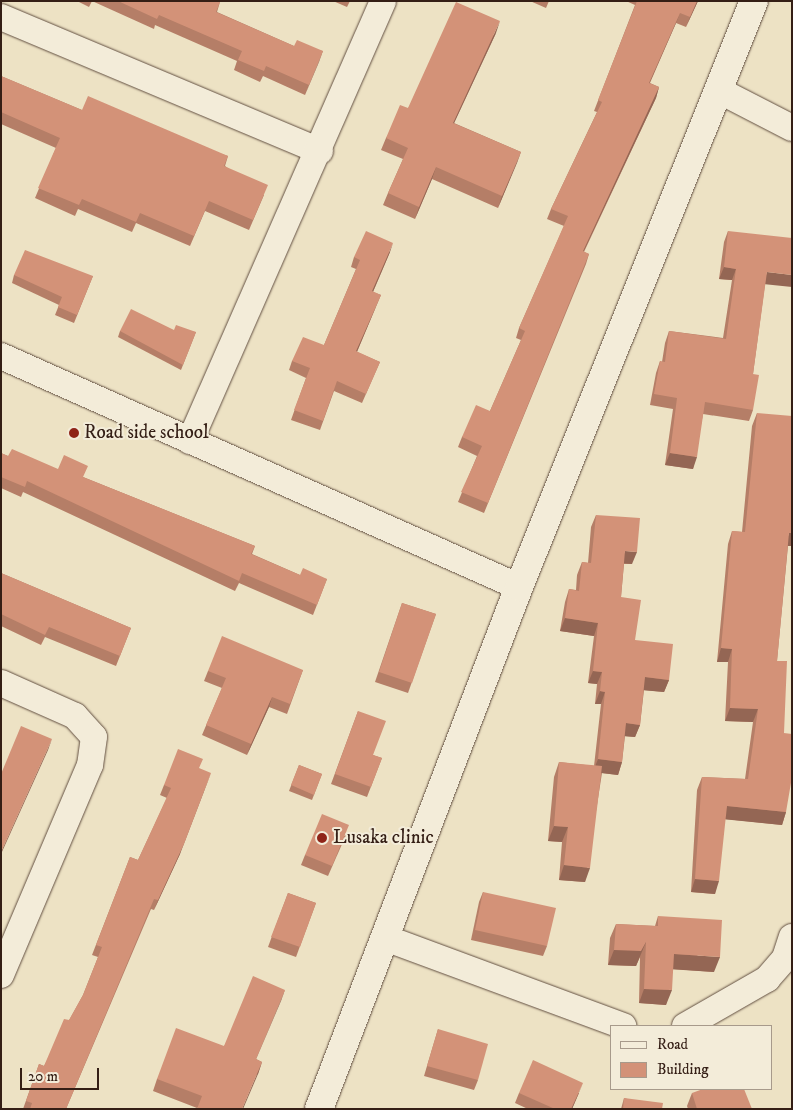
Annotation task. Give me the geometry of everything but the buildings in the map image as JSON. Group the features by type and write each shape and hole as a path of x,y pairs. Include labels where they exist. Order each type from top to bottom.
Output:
{"main road":[{"path":"319,1109 388,939 519,588 754,1"}],"street":[{"path":"190,441 320,152 384,1"},
{"path":"1,17 320,152"},
{"path":"718,90 792,128"},
{"path":"1,356 519,588"},
{"path":"1,683 75,716 94,737 90,765 1,975"},
{"path":"686,1025 767,979 786,958 792,937"},
{"path":"388,939 620,1025"}],"place":[{"name":"Road side school","path":"74,433"},
{"name":"Lusaka clinic","path":"322,838"}]}
